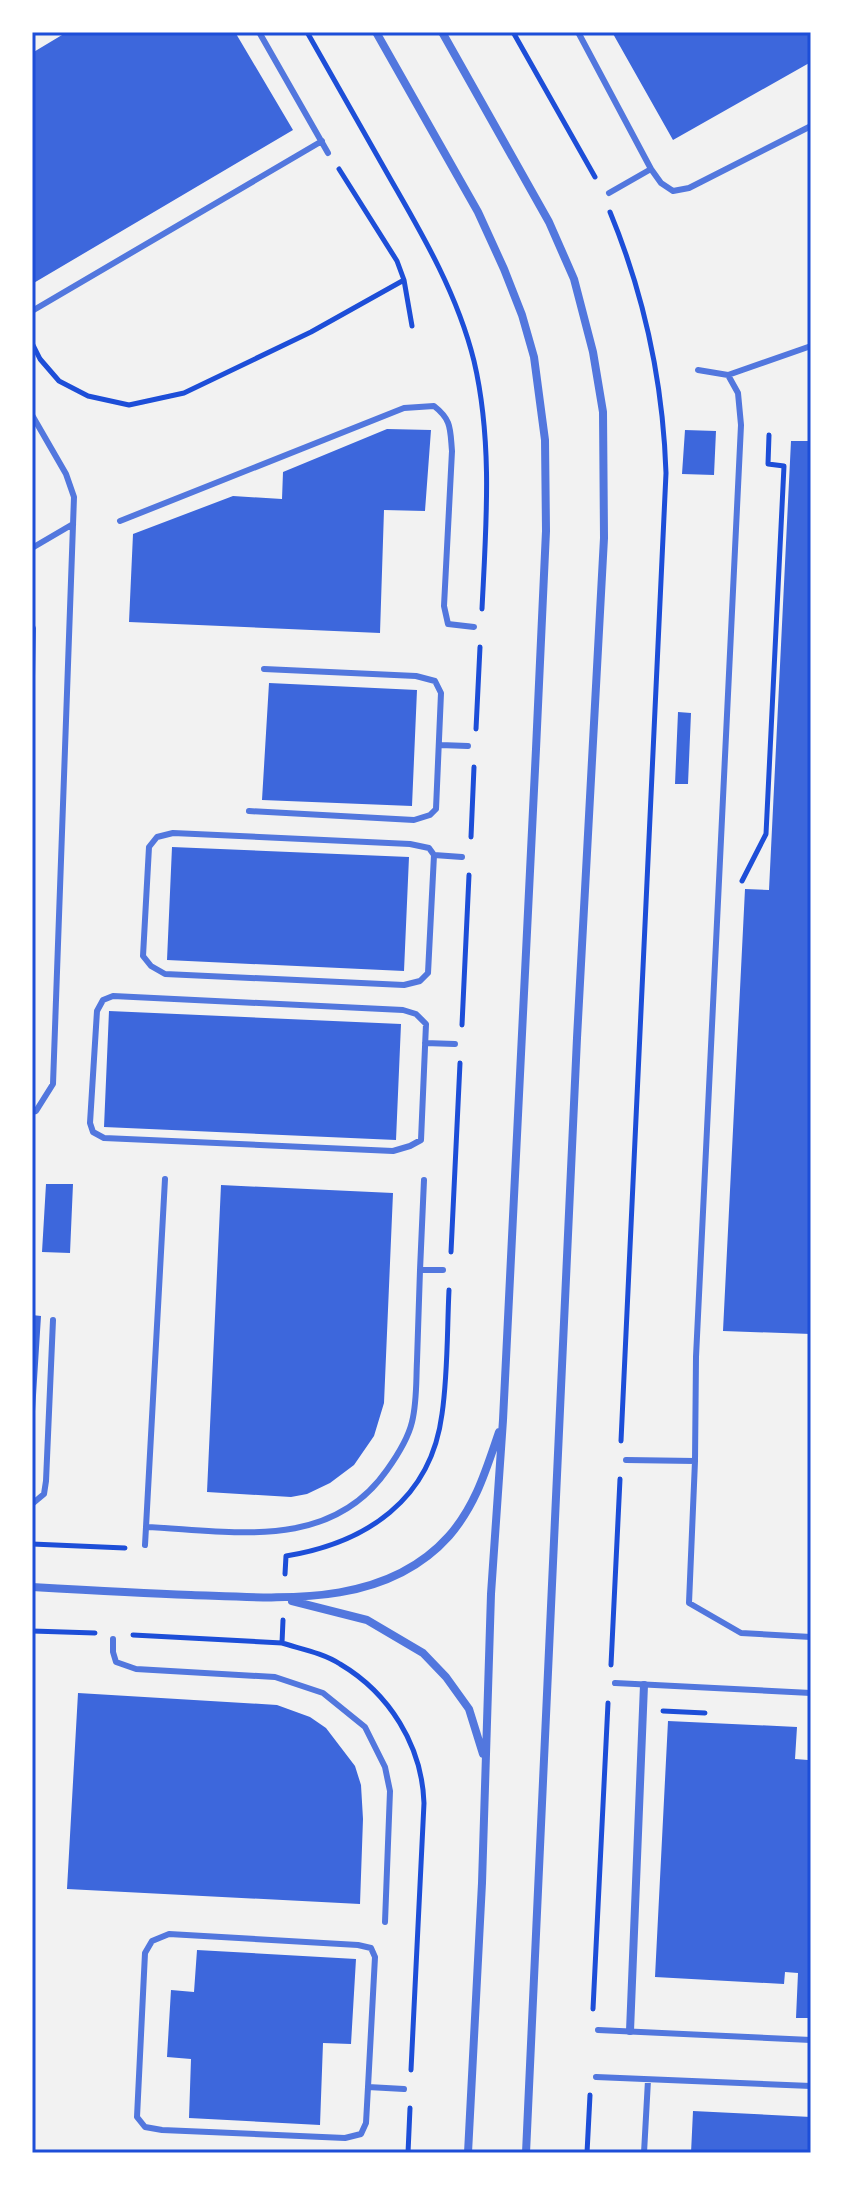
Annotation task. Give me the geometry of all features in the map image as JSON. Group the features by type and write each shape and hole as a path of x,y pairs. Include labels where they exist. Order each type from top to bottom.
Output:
{"street":[{"path":"376,32 478,212 504,269 534,357 545,440 546,531 503,1420 491,1594 468,2153"},
{"path":"442,32 549,222 574,279 593,352 603,412 604,538 577,1038 526,2153"},
{"path":"32,1587 284,1598 339,1594 380,1583 434,1551 465,1516 477,1495 503,1420"},
{"path":"284,1598 367,1620 423,1653 446,1677 469,1709 486,1762"},
{"path":"630,2031 644,1685"}],"lane":[{"path":"259,32 328,153"},
{"path":"578,32 651,169 661,183 673,191 689,188 811,126"},
{"path":"32,311 322,141"},
{"path":"609,193 651,169"},
{"path":"698,370 728,375 811,346"},
{"path":"728,375 738,393 741,425 696,1357 689,1603 741,1633 811,1637"},
{"path":"120,521 404,408 434,406 446,416 452,451 444,606 448,624 474,627"},
{"path":"32,415 66,474 74,497 53,1084 36,1111 32,1112"},
{"path":"32,548 73,524"},
{"path":"249,811 414,820 430,815 436,809 441,693 435,681 426,677 264,669"},
{"path":"440,745 468,746"},
{"path":"173,833 410,844 429,848 434,855 428,973 420,981 404,985 165,974 151,966 143,956 149,847 157,837 173,833"},
{"path":"434,855 462,857"},
{"path":"113,996 403,1010 416,1014 426,1024 425,1043 421,1140 402,1149 104,1138 93,1132 90,1123 97,1011 103,1000 113,996"},
{"path":"425,1043 455,1044"},
{"path":"145,1545 165,1179"},
{"path":"146,1527 272,1533 311,1525 348,1510 378,1483 397,1455 412,1424 424,1180"},
{"path":"420,1270 443,1270"},
{"path":"32,1504 44,1494 46,1481 53,1320"},
{"path":"626,1460 695,1461"},
{"path":"113,1639 116,1662 136,1669 275,1677 323,1693 365,1727 385,1767 390,1791 385,1922"},
{"path":"615,1683 811,1693"},
{"path":"169,1934 371,1948 375,1957 368,2087 366,2123 361,2134 345,2138 145,2127 137,2117 145,1953 152,1941 169,1934"},
{"path":"598,2030 811,2040"},
{"path":"596,2077 811,2086"},
{"path":"644,2153 648,2080"},
{"path":"368,2087 404,2089"}],"path":[{"path":"513,32 598,184"},
{"path":"328,153 397,261 404,280 412,326"},
{"path":"608,208 640,295 653,346 661,396 666,473 621,1448"},
{"path":"32,343 40,359 59,381 88,396 129,405 184,393 311,332 404,280"},
{"path":"740,883 766,834 784,466 768,464 769,435"},
{"path":"610,1669 620,1473"},
{"path":"32,1631 105,1634"},
{"path":"129,1635 282,1643"},
{"path":"593,2016 609,1698"},
{"path":"587,2153 590,2091"}],"building":[{"path":"67,32 235,32 293,130 32,284 32,53"},
{"path":"612,32 811,32 811,62 673,140"},
{"path":"387,429 431,430 425,511 384,510 380,633 129,622 133,534 233,496 282,499 283,472"},
{"path":"685,430 716,431 714,475 682,474"},
{"path":"791,441 811,441 811,1334 723,1331 745,889 769,890"},
{"path":"32,618 36,628 35,676 32,676"},
{"path":"269,683 417,690 412,806 262,800"},
{"path":"678,712 691,713 688,784 675,784"},
{"path":"172,847 409,857 404,971 167,960"},
{"path":"109,1011 401,1024 396,1140 104,1127"},
{"path":"46,1184 73,1184 70,1253 42,1252"},
{"path":"221,1185 393,1193 384,1403 374,1436 354,1465 330,1483 307,1494 291,1497 207,1492"},
{"path":"32,1315 41,1316 34,1427 32,1427"},
{"path":"78,1693 277,1705 310,1717 326,1728 355,1766 361,1785 360,1904 67,1889"},
{"path":"668,1721 797,1727 795,1759 808,1760 811,1752 811,2018 796,2018 798,1973 785,1972 784,1984 655,1977"},
{"path":"197,1950 356,1959 351,2044 323,2043 320,2125 189,2118 191,2059 167,2057 171,1990 194,1992"},
{"path":"693,2111 811,2117 811,2153 691,2153"}]}
